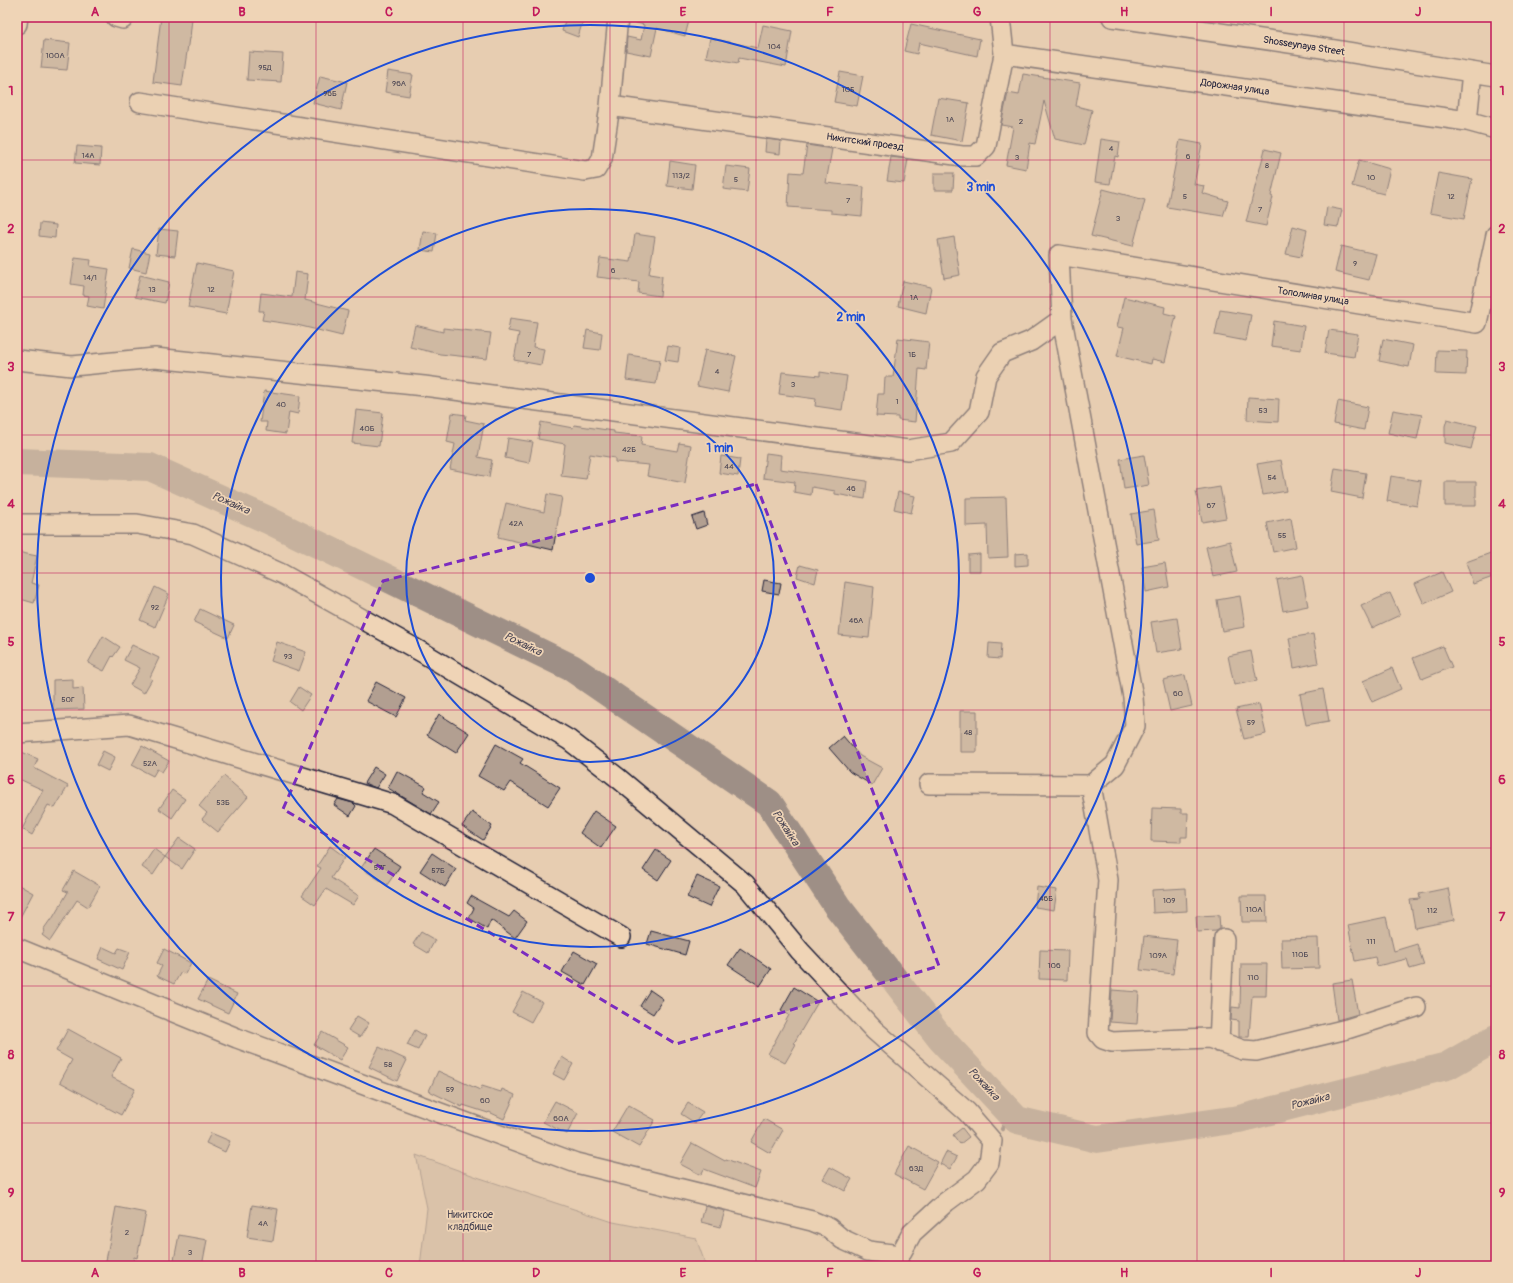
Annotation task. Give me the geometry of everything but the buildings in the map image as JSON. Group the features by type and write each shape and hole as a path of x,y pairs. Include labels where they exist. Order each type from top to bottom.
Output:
{"street":[{"path":"17,24 18,17"},
{"path":"140,102 585,171 596,169 602,159 610,106 618,17"},
{"name":"Никитский проезд","path":"610,106 962,156 976,156 986,146 1004,54 1000,17"},
{"name":"Shosseynaya Street","path":"1112,17 1496,76"},
{"name":"Дорожная улица","path":"1004,54 1467,121"},
{"path":"1472,72 1467,121 1496,129"},
{"name":"Тополиная улица","path":"1062,319 1059,255 1477,323 1496,235"},
{"path":"17,360 72,366 156,358 424,386 908,450 951,443 979,412 986,376 1002,353 1031,341 1062,319 1133,698 1135,726 1115,765 1091,785 929,784"},
{"path":"17,524 137,524 193,534 295,582 425,654 569,740 618,778 745,884 800,951 874,1030 967,1112 992,1142 989,1163 977,1179 946,1202 912,1233 900,1255 868,1251 842,1239 829,1228 812,1220 576,1163 237,1038 17,948"},
{"path":"17,733 129,725 393,804 621,937"},
{"path":"1091,785 1108,880 1098,1033 1103,1040 1112,1042 1209,1038 1244,1050 1256,1051 1347,1029 1416,1007"},
{"path":"1219,1042 1224,939"}],"highlighted area":[{"path":"756,484 939,966 676,1044 283,809 383,581"}],"green space":[{"name":"Никитское кладбище","path":"416,1155 613,1222 696,1238 706,1266 420,1266 427,1208"}],"waterway":[{"name":"Рожайка","path":"17,462 150,467 268,520 572,668 769,803 837,906 941,1039 1017,1120 1097,1139 1239,1119 1447,1066 1496,1038"},
{"path":"1002,1129 1007,1122 1017,1120"}]}
